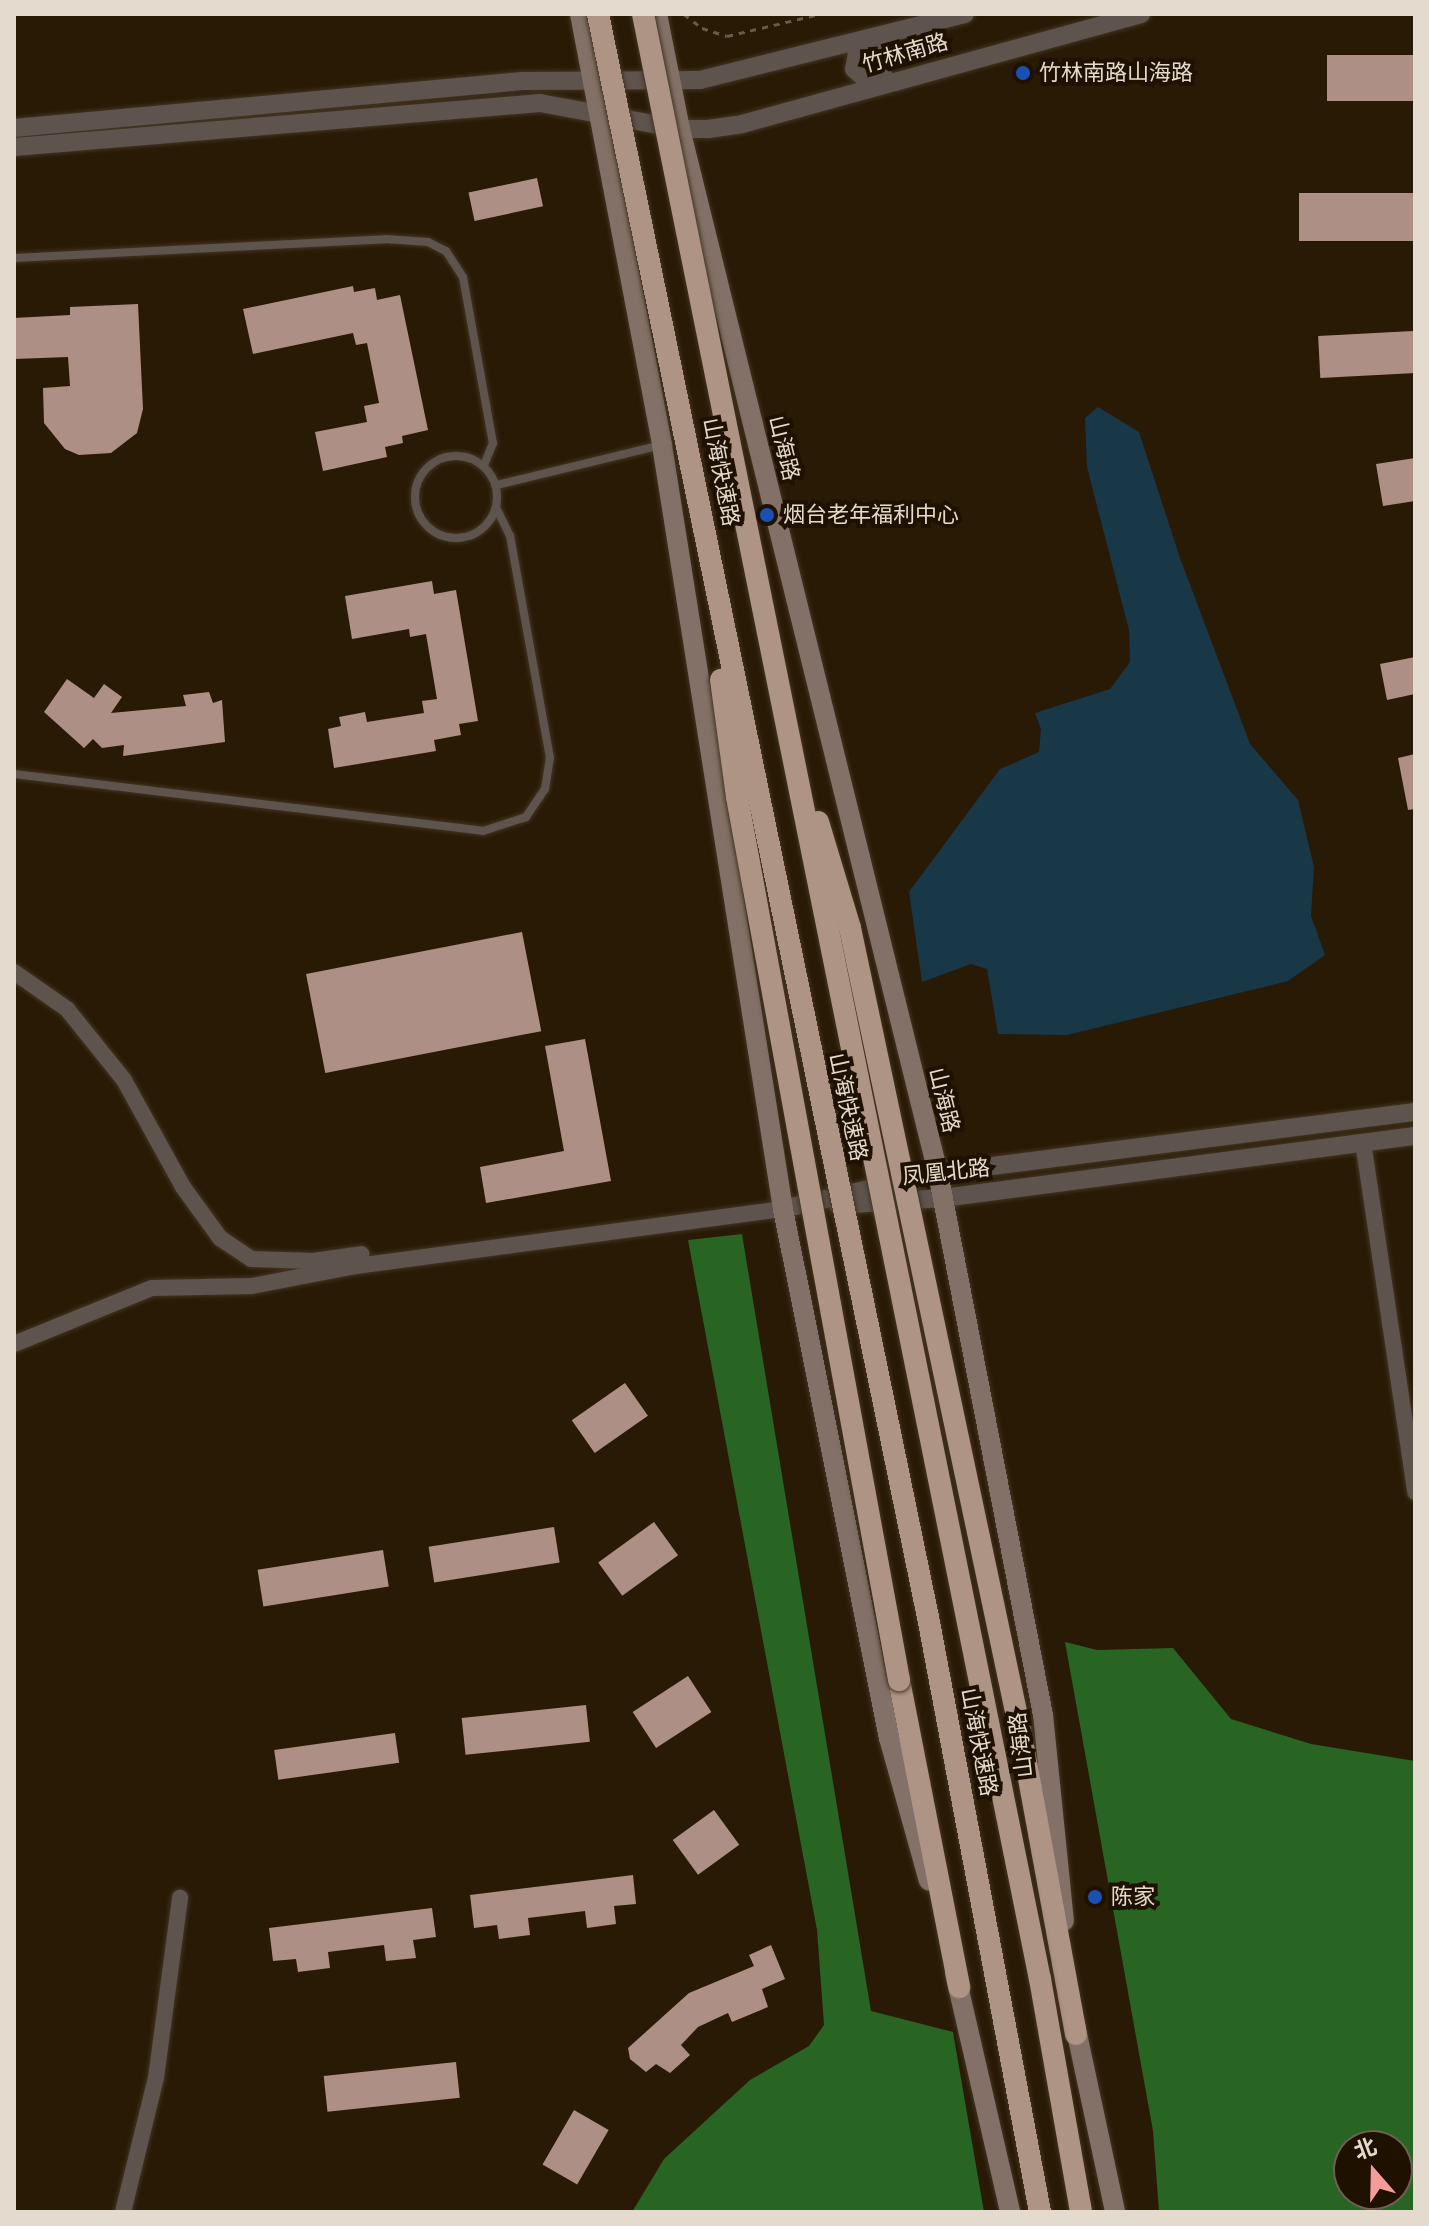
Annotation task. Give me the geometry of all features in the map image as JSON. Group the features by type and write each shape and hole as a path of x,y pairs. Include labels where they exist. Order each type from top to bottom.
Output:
{"highway":[{"name":"山海快速路","path":"598,14 683,413 928,1617 1040,2212"},
{"name":"山海快速路","path":"643,14 1040,1979 1081,2212"},
{"path":"683,413 737,797 899,1680 959,1987"},
{"path":"780,695 850,928 1021,1735 1076,2034"}],"main road":[{"path":"580,14 662,445 783,1209 889,1738 959,1987 1010,2212"},
{"name":"山海路","path":"657,14 680,129 938,1173 1043,1715 1076,2034 1115,2212"}],"street":[{"name":"竹林南路","path":"14,128 523,81 671,82 738,74 965,14"},
{"name":"竹林南路","path":"14,147 540,103 599,110 680,129 742,124 1141,14"},
{"path":"912,29 857,54 854,69 873,78 919,73"},
{"path":"14,972 67,1009 124,1080 183,1187 220,1238 251,1259 313,1261 396,1249 483,1248"},
{"name":"凤凰北路","path":"783,1209 938,1173 1415,1112"},
{"name":"凤凰北路","path":"783,1209 943,1198 1415,1136"},
{"path":"1363,1142 1415,1492"},
{"path":"14,1344 67,1318 152,1288 252,1286 483,1248 783,1209"},
{"path":"123,2212 156,2078 180,1898"}],"lane":[{"path":"14,258 386,239 428,242 446,251 463,277 493,443 484,465"},
{"path":"497,485 662,445"},
{"path":"14,774 483,831 526,817 545,789 550,758 510,536 497,509 497,485 484,465 463,455 439,458 421,474 414,497 420,520 438,535 462,539 484,529 497,509"}],"path":[{"path":"684,14 702,28 727,36 820,14"}],"green space":[{"path":"742,1234 871,2011 953,2032 984,2212 632,2212 664,2159 750,2080 809,2046 824,2025 817,1930 688,1240"},
{"path":"1065,1642 1097,1650 1173,1648 1231,1719 1311,1744 1415,1761 1415,2212 1159,2212 1153,2131"}],"water":[{"path":"1098,407 1139,432 1180,558 1250,744 1298,800 1314,867 1311,916 1325,955 1288,981 1067,1035 998,1034 987,969 971,964 922,982 909,892 1000,769 1039,752 1041,729 1035,713 1110,689 1130,662 1129,630 1087,467 1085,418"}],"building":[{"path":"1327,55 1415,55 1415,101 1327,101"},
{"path":"537,178 543,206 475,221 469,193"},
{"path":"1299,193 1415,193 1415,241 1299,241"},
{"path":"353,286 354,292 375,288 377,300 400,295 428,430 402,436 403,443 385,447 387,457 323,471 315,432 367,422 364,406 379,403 367,343 356,345 353,333 253,354 243,309"},
{"path":"138,304 143,409 137,433 111,453 79,455 65,449 44,423 43,388 70,386 68,357 14,359 14,318 70,315 70,307"},
{"path":"1413,331 1415,373 1320,378 1318,336"},
{"path":"1415,458 1415,501 1383,506 1376,464"},
{"path":"432,581 434,594 456,590 478,721 459,724 461,735 434,740 436,751 334,768 328,729 341,726 339,717 365,712 367,722 424,713 422,701 437,699 426,634 410,637 409,629 352,639 345,596"},
{"path":"1415,657 1415,694 1387,700 1380,664"},
{"path":"67,679 94,698 104,684 122,697 111,713 186,706 183,695 209,692 213,703 222,700 225,742 123,756 124,745 102,748 93,739 84,748 44,712"},
{"path":"1415,754 1415,809 1408,810 1398,758"},
{"path":"522,932 541,1031 325,1073 306,974"},
{"path":"585,1039 611,1181 486,1203 480,1167 564,1151 545,1046"},
{"path":"625,1383 648,1416 595,1453 572,1420"},
{"path":"654,1522 678,1555 622,1596 598,1563"},
{"path":"554,1527 560,1563 434,1582 429,1547"},
{"path":"383,1550 389,1587 263,1606 258,1570"},
{"path":"688,1676 711,1712 656,1748 633,1712"},
{"path":"586,1705 590,1742 466,1755 462,1718"},
{"path":"395,1733 399,1763 278,1780 274,1750"},
{"path":"714,1810 739,1845 698,1875 673,1840"},
{"path":"633,1875 636,1904 614,1906 616,1924 587,1928 585,1911 528,1918 530,1935 499,1939 497,1925 474,1928 470,1895"},
{"path":"432,1908 436,1937 413,1940 416,1958 386,1961 384,1945 328,1952 330,1968 298,1972 296,1959 273,1961 269,1928"},
{"path":"771,1945 785,1979 762,1989 768,2007 732,2022 728,2013 698,2027 681,2045 690,2055 670,2073 656,2064 646,2072 630,2059 628,2048 689,1993 754,1966 749,1955"},
{"path":"456,2062 460,2098 327,2112 324,2076"},
{"path":"574,2110 609,2130 577,2185 542,2165"}],"place":[{"name":"竹林南路山海路","path":"1023,73"},
{"name":"烟台老年福利中心","path":"767,515"},
{"name":"陈家","path":"1095,1897"}]}
